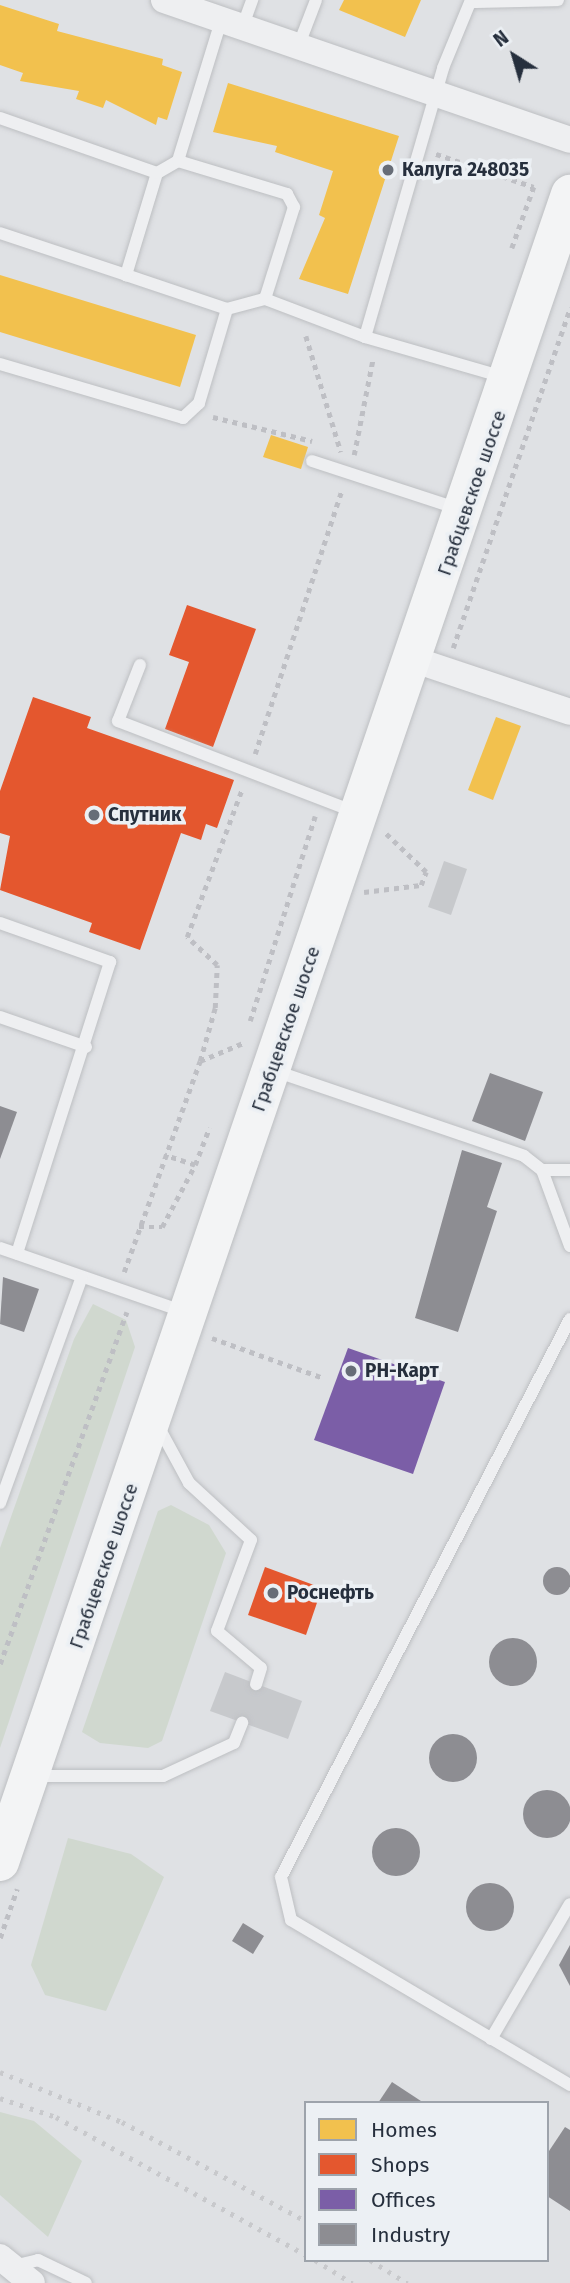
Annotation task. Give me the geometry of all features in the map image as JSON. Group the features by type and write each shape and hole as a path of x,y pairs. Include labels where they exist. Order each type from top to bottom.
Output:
{"main road":[{"name":"Грабцевское шоссе","path":"0,1862 32,1776 272,1070 373,824 429,665 466,512 570,194"}],"street":[{"path":"164,0 570,140"},
{"path":"429,665 570,712"}],"lane":[{"path":"125,275 157,173 178,161 231,25 252,0"},
{"path":"298,47 316,0"},
{"path":"365,338 420,149 440,95 443,68 471,1 558,0"},
{"path":"0,118 157,173"},
{"path":"178,161 287,194 294,207 265,299"},
{"path":"0,233 227,309 265,299 365,338 511,379"},
{"path":"0,364 183,418 199,402 227,309"},
{"path":"312,461 466,512"},
{"path":"140,665 118,721 320,799 373,824"},
{"path":"0,923 110,962 86,1047 18,1254"},
{"path":"0,1017 86,1047"},
{"path":"272,1070 524,1156 542,1170 570,1246"},
{"path":"542,1170 570,1170"},
{"path":"0,1248 189,1314"},
{"path":"0,1503 82,1277"},
{"path":"570,1319 281,1877 291,1920 570,2085"},
{"path":"154,1418 189,1483 251,1540 217,1631 261,1668 256,1684"},
{"path":"32,1776 163,1776 234,1743 242,1723"},
{"path":"491,2039 570,1904"},
{"path":"15,2269 37,2260 86,2283"}],"path":[{"path":"420,149 534,187 512,248"},
{"path":"429,665 570,308"},
{"path":"299,312 347,472"},
{"path":"0,1664 128,1311 118,1289 200,1061 215,1008 217,965 187,937 249,771 362,433 362,394 374,355 365,338"},
{"path":"199,402 204,414 315,442 312,461"},
{"path":"200,1061 242,1046 320,799"},
{"path":"364,892 421,885 426,872 373,824"},
{"path":"139,1227 162,1227 195,1165 209,1128"},
{"path":"165,1155 195,1165"},
{"path":"202,1349 206,1337 321,1377"}],"shaded area":[{"path":"93,1304 126,1320 135,1347 0,1748 0,1548 74,1339"},
{"path":"171,1505 209,1525 226,1553 162,1741 148,1748 100,1743 82,1732 158,1511"},
{"path":"68,1838 131,1854 164,1877 106,2011 45,1995 31,1965"},
{"path":"0,2112 34,2121 82,2161 48,2237 0,2195"}],"building: Homes":[{"path":"344,0 421,0 405,37 339,10"},
{"path":"0,5 59,24 57,31 163,59 162,65 182,72 167,120 158,117 156,125 106,100 103,108 76,99 79,91 20,81 23,73 0,65"},
{"path":"228,83 399,136 348,294 299,279 325,218 319,215 333,171 275,152 277,146 213,132"},
{"path":"0,275 196,335 180,387 0,332"},
{"path":"271,435 308,447 301,469 263,457"},
{"path":"496,717 521,726 493,800 468,790"}],"building: Shops":[{"path":"187,605 256,629 213,747 165,729 189,662 169,655"},
{"name":"Спутник","path":"33,697 91,717 87,728 234,780 217,828 206,824 201,840 181,833 140,950 89,932 92,923 0,890 10,836 0,833 0,791"},
{"path":"265,1567 322,1588 306,1635 248,1615"}],"building: Offices":[{"path":"348,1348 445,1382 413,1474 314,1440"}],"building: Industry":[{"path":"490,1073 543,1092 525,1141 472,1121"},
{"path":"0,1106 17,1112 0,1159"},
{"path":"462,1150 502,1163 487,1207 497,1211 458,1332 415,1318"},
{"path":"3,1277 39,1289 24,1332 0,1324"},
{"path":"557,1567 567,1571 571,1581 567,1591 557,1595 547,1591 543,1581 547,1571"},
{"path":"513,1638 522,1639 530,1645 536,1653 536,1671 530,1679 522,1685 513,1686 504,1685 496,1679 490,1671 489,1662 490,1653 496,1645 504,1639"},
{"path":"453,1734 462,1735 470,1741 476,1749 476,1767 470,1775 462,1781 453,1782 444,1781 436,1775 430,1767 429,1758 430,1749 436,1741 444,1735"},
{"path":"547,1790 564,1797 571,1814 564,1831 547,1838 530,1831 523,1814 530,1797"},
{"path":"396,1828 405,1829 413,1835 419,1843 419,1861 413,1869 405,1875 396,1876 387,1875 379,1869 373,1861 372,1852 373,1843 379,1835 387,1829"},
{"path":"490,1883 499,1884 507,1890 513,1898 513,1916 507,1924 499,1930 490,1931 481,1930 473,1924 467,1916 466,1907 467,1898 473,1890 481,1884"},
{"path":"243,1923 264,1936 253,1954 232,1941"},
{"path":"570,1945 570,1986 559,1965"},
{"path":"392,2082 421,2101 379,2101"},
{"path":"565,2127 570,2130 570,2211 549,2197 549,2151"}],"building: Other":[{"path":"444,861 467,869 451,915 428,907"},
{"path":"225,1672 302,1701 288,1739 210,1711"}],"railway":[{"path":"0,2072 122,2122 304,2220"},
{"path":"0,2098 56,2117 304,2254"},
{"path":"318,2262 352,2283"},
{"path":"373,2262 407,2283"}],"place":[{"name":"Калуга 248035","path":"388,170"},
{"name":"Спутник","path":"94,815"},
{"name":"РН-Карт","path":"351,1371"},
{"name":"Роснефть","path":"273,1593"}]}
